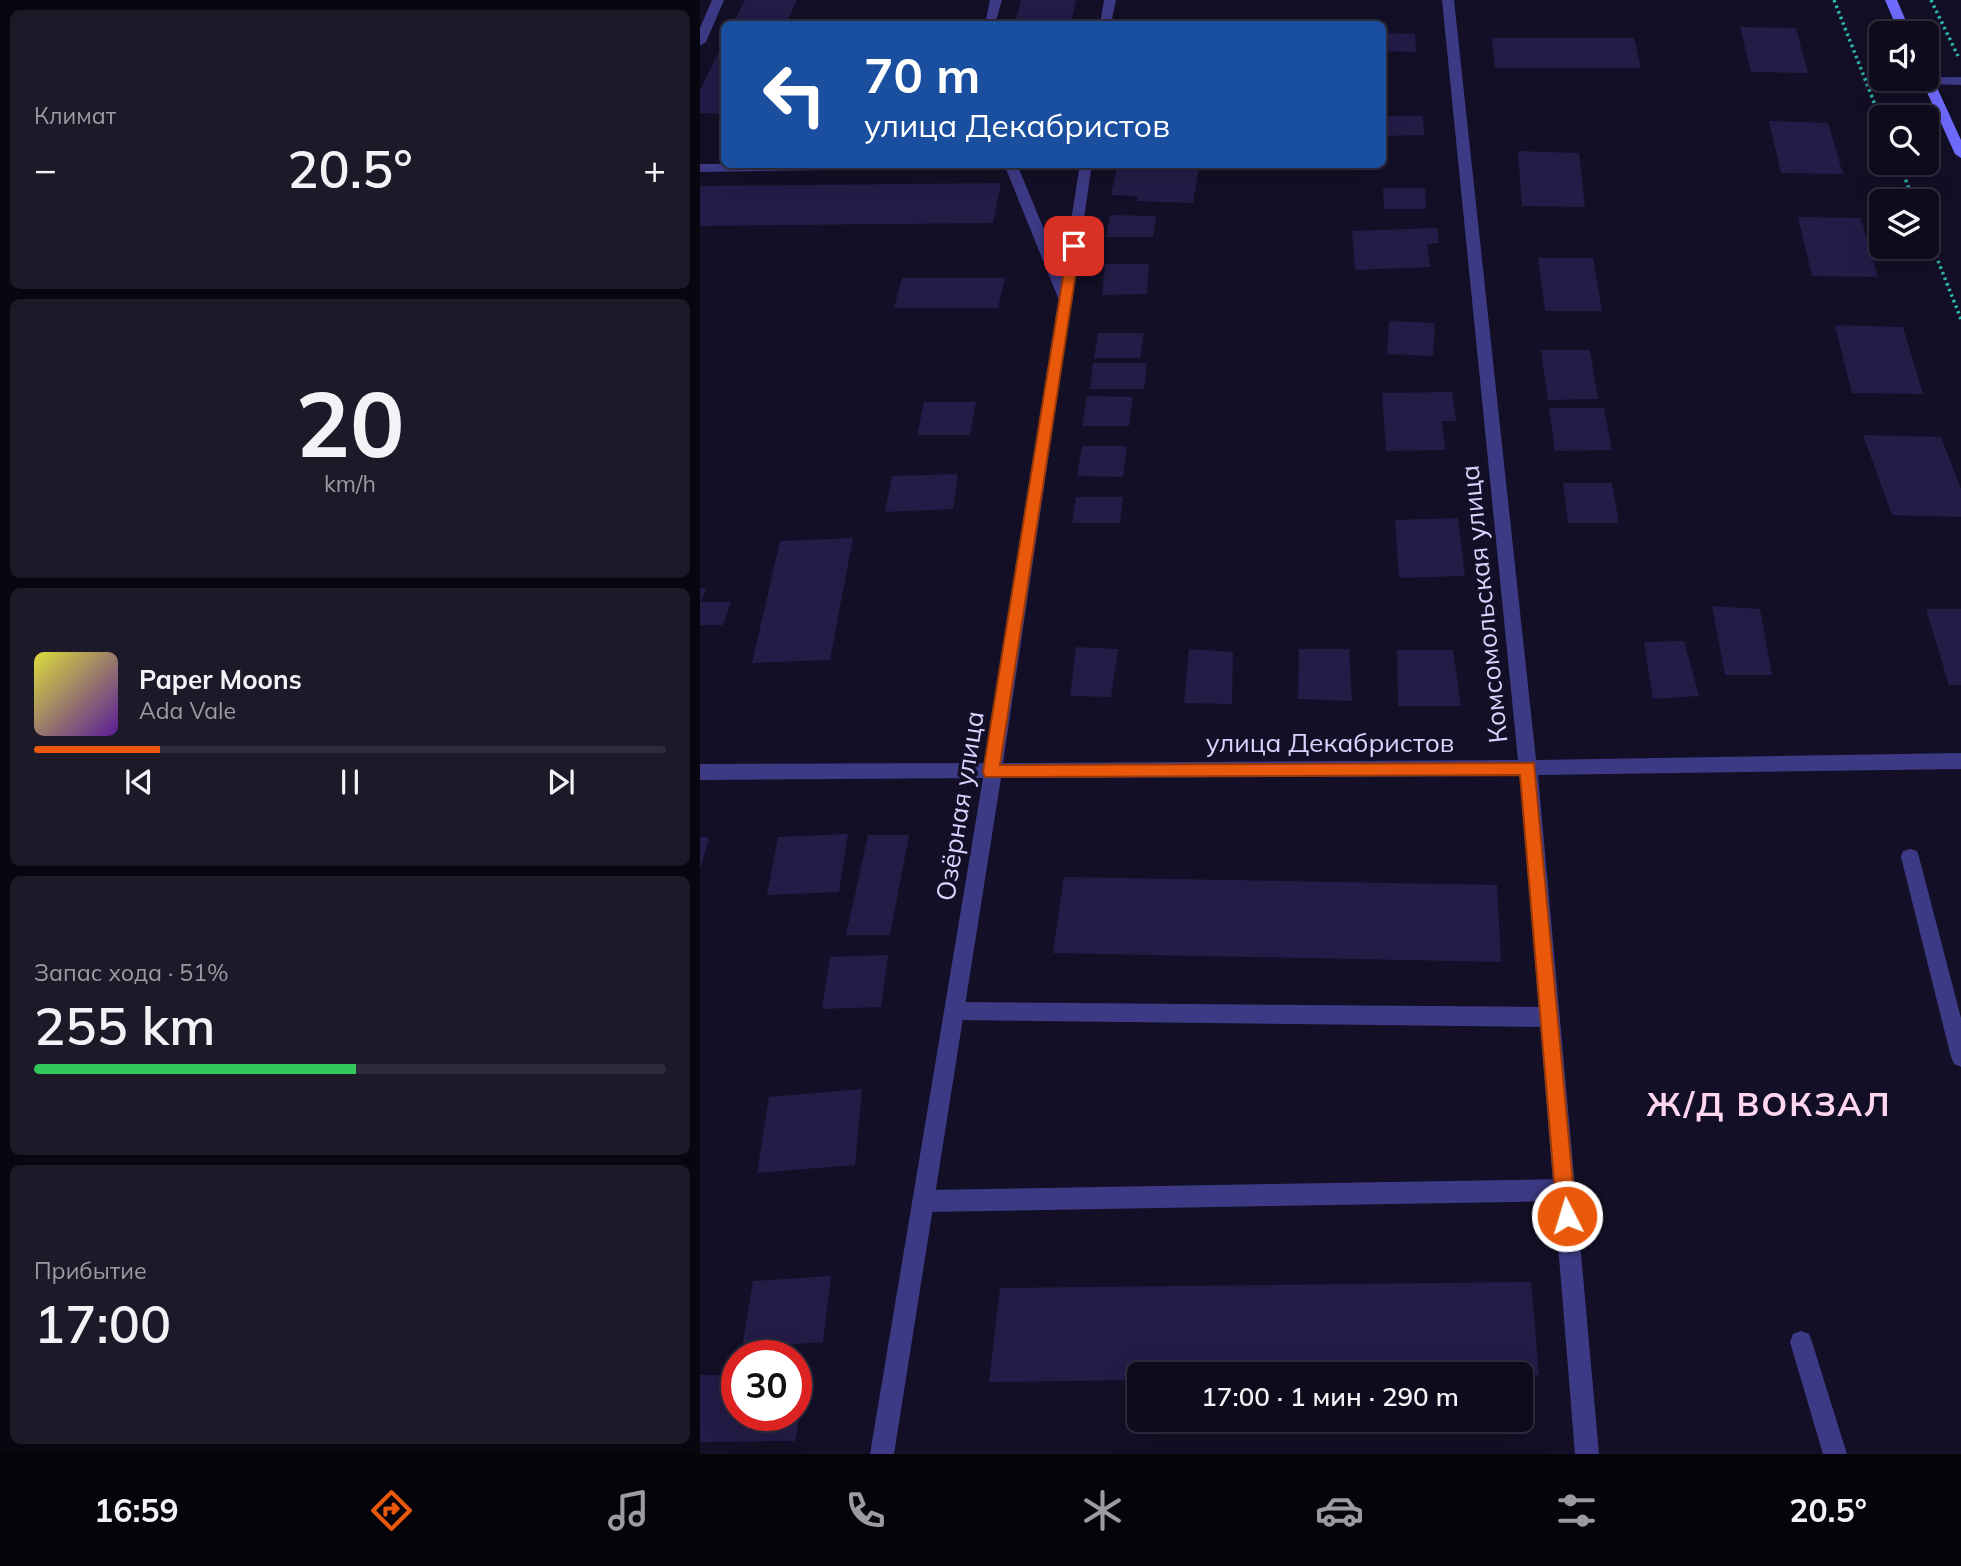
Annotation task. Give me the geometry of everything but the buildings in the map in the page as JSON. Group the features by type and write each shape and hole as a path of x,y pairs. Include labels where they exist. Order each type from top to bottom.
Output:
{"main road":[{"path":"1891,0 1900,21"},
{"path":"1932,91 1961,155"}],"street":[{"path":"700,42 718,0"},
{"path":"991,21 996,0"},
{"path":"1106,21 1110,0"},
{"name":"Комсомольская улица","path":"1448,0 1528,768 1587,1454"},
{"path":"1939,80 1961,81"},
{"path":"700,167 721,167"},
{"path":"1012,168 1066,300"},
{"name":"Озёрная улица","path":"882,1454 956,1011 1085,168"},
{"name":"улица Декабристов","path":"700,772 1528,768 1961,761"},
{"path":"1910,857 1961,1057"},
{"path":"956,1011 1550,1017"},
{"path":"924,1201 1564,1190"},
{"path":"1801,1342 1835,1454"}],"path":[{"path":"1833,0 1875,105"},
{"path":"1931,0 1961,62"},
{"path":"1937,259 1961,319"}],"district":[{"name":"Ж/Д ВОКЗАЛ","path":"1769,1104"}],"route":[{"path":"1074,246 991,772 1528,768 1567,1216"}]}
